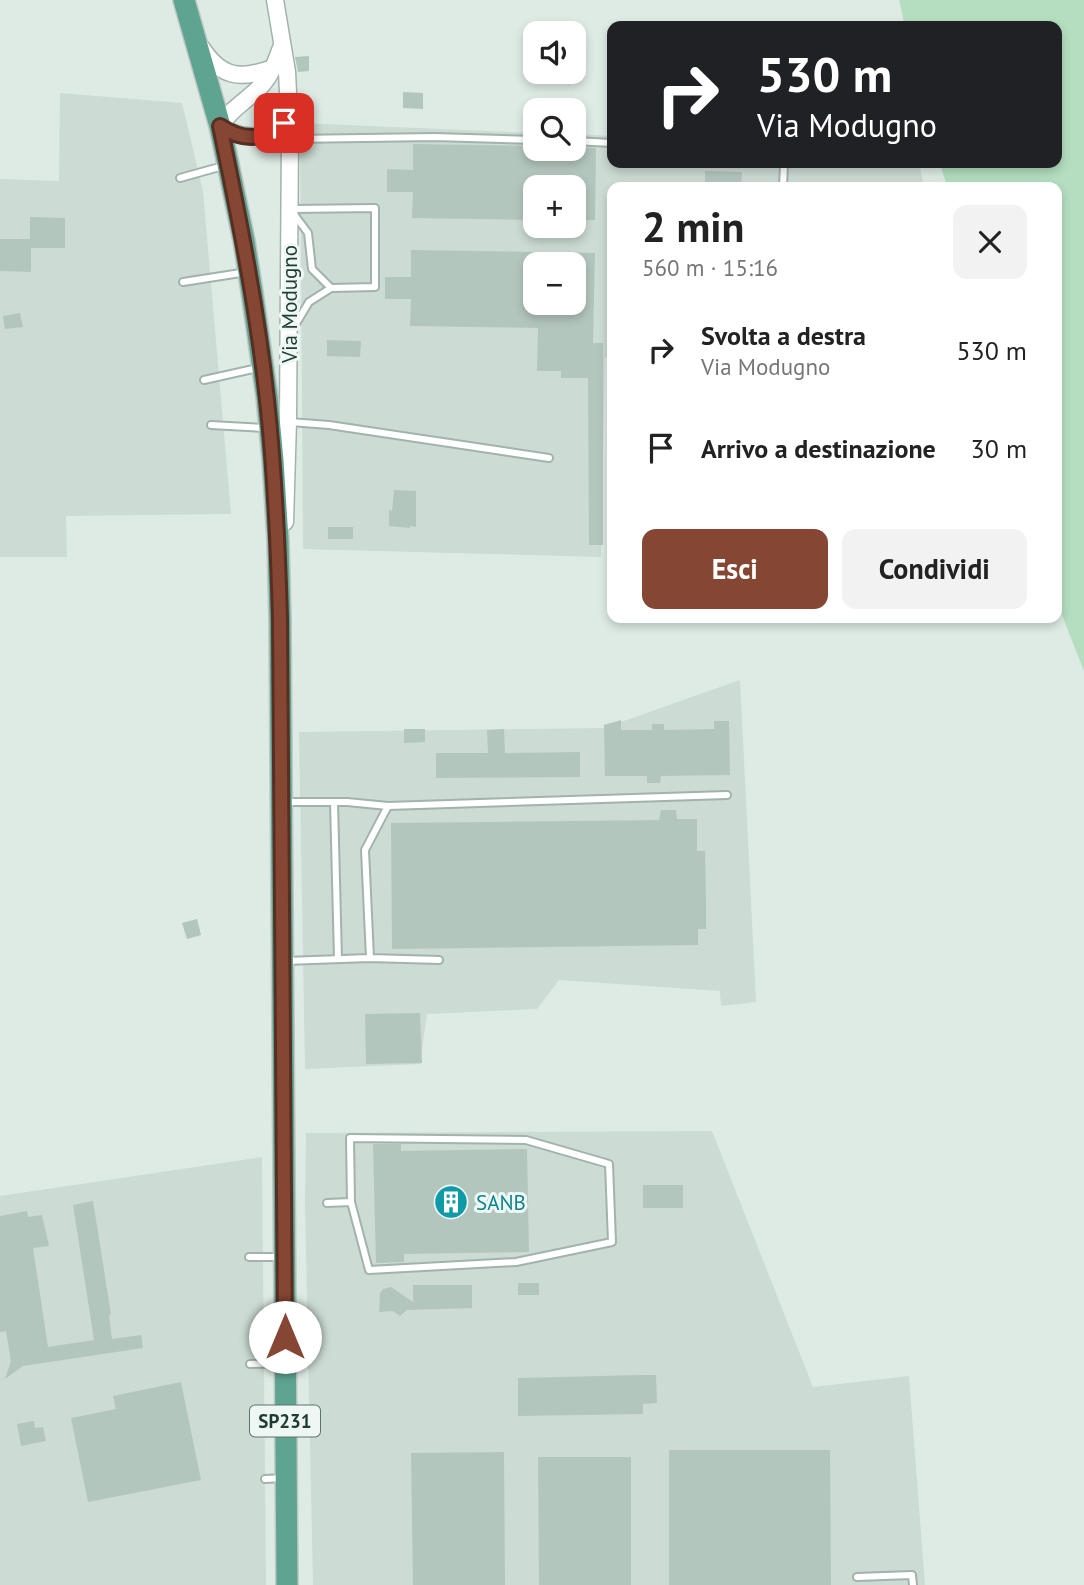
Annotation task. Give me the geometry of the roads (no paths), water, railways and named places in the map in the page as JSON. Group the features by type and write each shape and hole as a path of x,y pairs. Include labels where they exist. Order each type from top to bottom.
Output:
{"main road":[{"name":"SP231","path":"184,0 220,126 249,272 263,367 279,425 276,500 282,802 285,1363 275,1479 287,1585"}],"street":[{"name":"Via Modugno","path":"275,0 288,82 290,115 289,334 279,425"},
{"path":"195,38 210,60 230,74 247,76 273,68"},
{"path":"282,45 273,68 260,88 229,113 220,126 238,135 258,137 277,129 290,115"}],"lane":[{"path":"290,139 435,137 523,140"},
{"path":"586,142 607,143"},
{"path":"180,178 228,165"},
{"path":"289,334 309,302 331,288 375,287 375,208 290,209"},
{"path":"290,209 308,233 312,268 331,288"},
{"path":"183,282 249,272"},
{"path":"204,380 263,367"},
{"path":"211,425 329,425 549,458"},
{"path":"282,802 388,806 727,795"},
{"path":"334,802 338,959"},
{"path":"370,958 365,850 388,806"},
{"path":"283,961 370,958 439,960"},
{"path":"350,1138 526,1140 609,1164 612,1242 516,1262 369,1270 351,1202 350,1138"},
{"path":"327,1203 351,1202"},
{"path":"249,1257 284,1258"},
{"path":"250,1364 285,1363"},
{"path":"857,1577 912,1575 913,1585"}],"place":[{"name":"SANB","path":"451,1202"}]}
